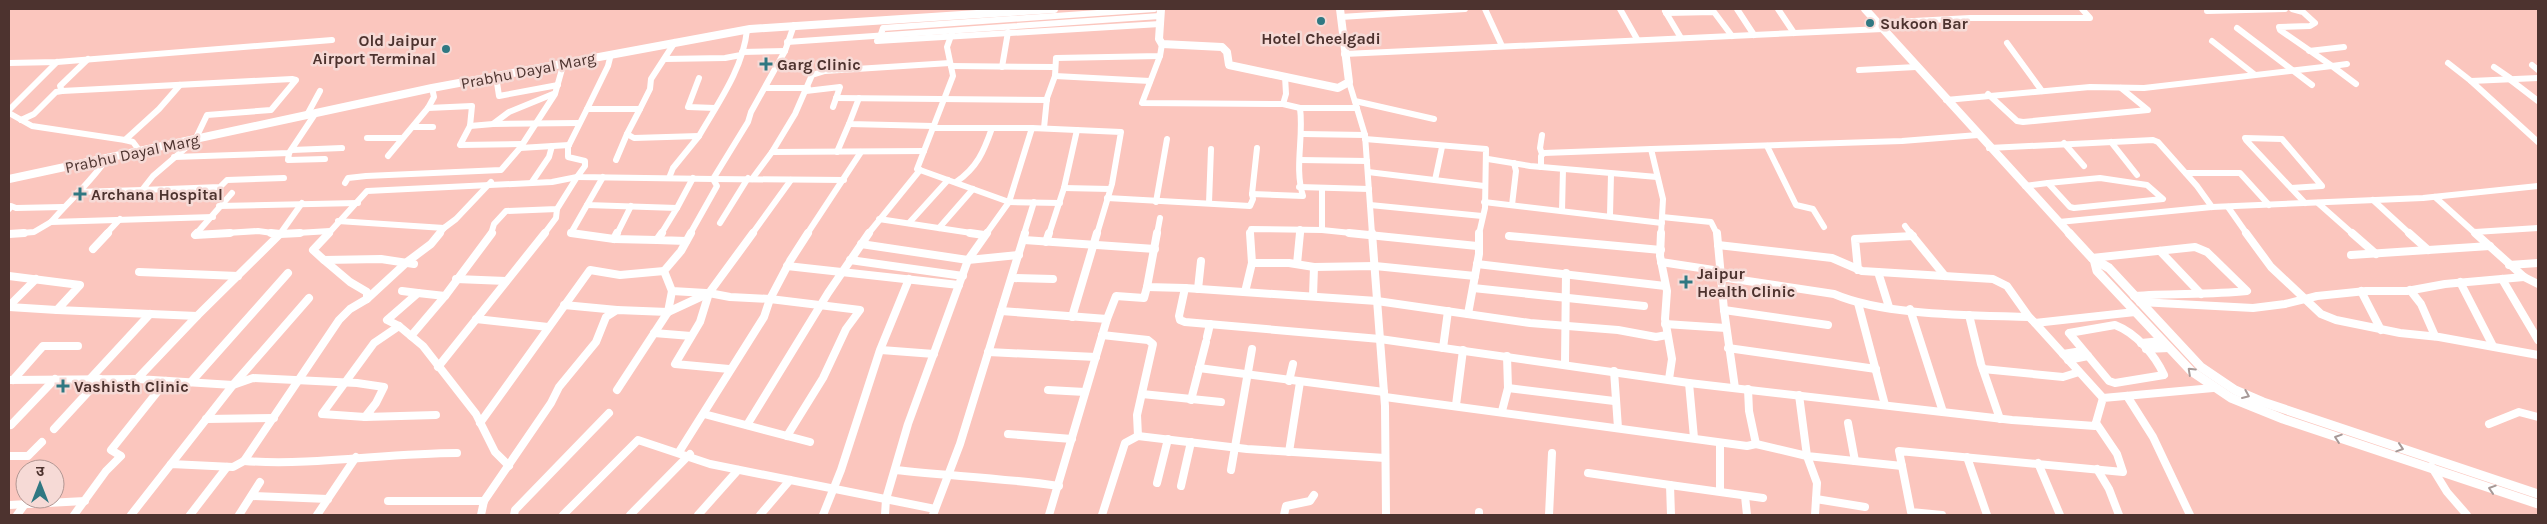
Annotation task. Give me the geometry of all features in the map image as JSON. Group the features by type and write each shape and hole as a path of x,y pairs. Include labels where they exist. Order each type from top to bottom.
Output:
{"street":[{"name":"Prabhu Dayal Marg","path":"9,178 195,140 432,88 564,62 747,30 880,19 957,18 1054,9"},
{"path":"878,35 883,28 957,18 1154,9"},
{"path":"1386,515 1384,395 1365,137 1349,82 1340,13 1465,9"},
{"path":"1485,9 1502,46"},
{"path":"1620,9 1637,40"},
{"path":"1737,9 1754,35"},
{"path":"1778,9 1794,33"},
{"path":"1865,9 1989,148 2093,258 2109,268 2201,368 2235,390 2269,404 2538,494"},
{"path":"1877,23 1970,18 2090,18 2082,9"},
{"path":"2207,11 2272,11 2285,9"},
{"path":"2292,9 2303,12 2315,23 2310,26 2279,28 2356,84"},
{"path":"1664,11 1681,38"},
{"path":"1664,11 1710,11 1717,15 1732,36"},
{"path":"877,41 952,32 1008,32 1160,16"},
{"path":"787,42 1160,16"},
{"path":"1160,16 1159,40 1162,44 1160,56 1142,103 1283,104 1300,108 1356,105 1434,119"},
{"path":"957,18 947,47 953,76 917,168 1009,202 1060,202"},
{"path":"878,35 880,19"},
{"path":"713,179 748,122 751,112 785,51 794,25"},
{"path":"2237,28 2289,70 2312,85"},
{"path":"1344,54 1883,29"},
{"path":"669,178 673,168 699,136 715,108 742,54 747,40 747,30"},
{"path":"1002,67 1008,32"},
{"path":"9,63 57,62 88,58 332,40"},
{"path":"2212,41 2254,74"},
{"path":"616,160 650,88 652,79 675,42"},
{"path":"2007,43 2042,91"},
{"path":"1162,44 1222,47 1227,52 1229,64 1338,88 1349,82"},
{"path":"2309,50 2344,47"},
{"path":"665,59 726,58 742,54 785,51"},
{"path":"438,367 556,218 557,209 584,166 585,161 568,157 569,145 578,123 587,108 588,101 609,63 610,54"},
{"path":"1044,128 1047,100 1055,76 1056,58 1160,56"},
{"path":"62,90 60,86 88,58"},
{"path":"57,62 9,111 32,126 56,127 125,140 133,142 139,150"},
{"path":"345,183 348,178 366,176 496,172 501,170 521,146 533,126 537,124 558,85 564,62"},
{"path":"2448,63 2471,81 2538,142"},
{"path":"1946,100 1988,94 2090,87 2144,88 2347,64"},
{"path":"720,222 750,178 780,143 807,90 809,77 825,71 950,65 1054,67"},
{"path":"2532,65 2538,70"},
{"path":"2494,67 2538,101"},
{"path":"1859,70 1916,68"},
{"path":"496,76 499,96 558,85"},
{"path":"1055,76 1150,81"},
{"path":"1283,104 1286,94 1285,76"},
{"path":"699,78 688,107 715,108"},
{"path":"2471,81 2538,78"},
{"path":"21,120 38,110 56,92 62,90 296,80 271,110 207,115 195,140 174,157 142,190"},
{"path":"125,140 159,109 180,85"},
{"path":"765,88 807,90 840,87 833,107"},
{"path":"367,138 401,138 407,136 434,97 432,88"},
{"path":"1988,94 2017,121 2023,122 2148,110 2121,88"},
{"path":"307,116 320,91"},
{"path":"493,124 509,112 554,94"},
{"path":"836,98 1047,100"},
{"path":"837,152 859,98"},
{"path":"428,108 472,104 470,126 460,145 569,145"},
{"path":"587,108 640,109"},
{"path":"1252,194 1304,196 1299,187 1299,146 1304,127 1300,108"},
{"path":"315,114 287,158 288,160 325,159"},
{"path":"470,126 578,123"},
{"path":"849,124 1044,128 1121,132 1110,189 1072,316"},
{"path":"414,127 433,127"},
{"path":"956,182 978,165 988,144 992,128"},
{"path":"885,515 886,499 895,470 968,260 1009,202 1032,128"},
{"path":"1046,242 1064,188 1077,130"},
{"path":"627,134 634,138 699,136"},
{"path":"1302,134 1365,137 1486,149 1488,159 1484,186 1485,208 1477,246 1477,264 1468,314"},
{"path":"1541,167 1542,154 1540,148 1542,135"},
{"path":"1542,154 1767,146 1978,135"},
{"path":"388,156 401,138"},
{"path":"1156,202 1167,138"},
{"path":"2290,188 2322,186 2282,139 2245,138 2290,188 2305,203"},
{"path":"1989,148 2064,143 2156,141 2186,174 2212,207"},
{"path":"2111,142 2137,174"},
{"path":"2064,143 2084,166"},
{"path":"532,182 549,158 552,146"},
{"path":"1435,180 1442,146"},
{"path":"1767,146 1796,206 1813,209 1824,227"},
{"path":"174,157 342,148"},
{"path":"1107,198 1250,206 1253,199 1257,148"},
{"path":"1209,203 1211,149"},
{"path":"1651,150 1663,199 1661,262 1666,286 1666,324 1672,360 1669,379"},
{"path":"772,152 924,151"},
{"path":"679,452 704,414 729,369 764,318 770,299 787,266 861,152"},
{"path":"9,234 34,232 51,222 77,192 93,179 108,157"},
{"path":"1488,159 1541,167 1657,177"},
{"path":"1300,160 1367,161"},
{"path":"1512,205 1516,171 1514,163"},
{"path":"1562,210 1563,169"},
{"path":"747,425 842,271 890,202 920,170"},
{"path":"171,464 233,467 244,461 300,381 339,320 350,309 362,304 432,244 444,228 456,219 490,183 496,172"},
{"path":"1368,172 1484,186"},
{"path":"2186,174 2240,173 2269,205"},
{"path":"1610,215 1611,174"},
{"path":"367,299 367,292 350,282 313,250 368,191 490,183 552,182 577,177 844,180"},
{"path":"603,177 571,233 614,239 686,241"},
{"path":"77,192 220,187 227,180 284,178"},
{"path":"657,240 693,178"},
{"path":"2025,186 2048,183 2107,178 2147,185 2163,198 2074,208 2070,207 2048,183"},
{"path":"480,423 590,270 620,275 664,271 686,241 717,186 713,179"},
{"path":"729,369 675,364 700,322 709,293 791,180"},
{"path":"909,223 948,180"},
{"path":"2059,222 2212,207 2435,197 2538,186"},
{"path":"1299,187 1369,189"},
{"path":"1064,188 1110,189"},
{"path":"939,228 973,189"},
{"path":"1322,189 1322,230"},
{"path":"232,193 219,206 213,217 195,235 258,231 280,234 330,231"},
{"path":"2435,197 2509,265 2524,277 2538,284"},
{"path":"2373,200 2428,250"},
{"path":"563,515 638,440 661,448 690,454 710,464 886,499 934,512 1012,278 1034,202"},
{"path":"1484,202 1662,220 1711,222 1717,232 1728,348 1735,388"},
{"path":"2318,202 2376,254"},
{"path":"137,379 197,316 280,234 302,203"},
{"path":"219,206 358,203"},
{"path":"587,205 677,208"},
{"path":"1370,205 1482,216"},
{"path":"9,208 11,206 16,208 63,207"},
{"path":"614,239 631,206"},
{"path":"2228,207 2271,267 2321,314 2336,320 2381,330 2435,336 2538,355"},
{"path":"411,336 491,236 494,224 506,211 557,209"},
{"path":"51,222 213,217"},
{"path":"1049,515 1107,319 1116,296 1144,298 1160,218"},
{"path":"92,250 120,219"},
{"path":"879,219 984,235"},
{"path":"338,221 444,228"},
{"path":"1905,226 1945,276"},
{"path":"2475,232 2538,228"},
{"path":"1245,292 1252,263 1249,238 1251,229 1322,230 1477,246"},
{"path":"1297,264 1300,230"},
{"path":"1509,236 1661,250"},
{"path":"1858,270 1855,239 1914,236"},
{"path":"1024,240 1154,249"},
{"path":"861,244 968,260 1019,255"},
{"path":"1718,245 1832,258 1858,270 1993,280 2007,286 2032,320 2104,398"},
{"path":"2350,255 2490,246"},
{"path":"2093,258 2195,248 2202,249 2247,291 2201,294 2174,293 2137,299"},
{"path":"2160,251 2201,294"},
{"path":"2093,258 2097,271 2191,371 2213,388 2262,412 2538,504"},
{"path":"324,260 410,263"},
{"path":"850,260 962,276"},
{"path":"1198,289 1201,261"},
{"path":"1661,262 1834,294 1858,303 1889,308 2032,320 2135,312"},
{"path":"1252,263 1297,264 1314,267 1375,266 1475,276"},
{"path":"2509,265 2538,263"},
{"path":"1477,264 1666,286"},
{"path":"787,266 959,285"},
{"path":"1313,296 1314,267"},
{"path":"617,390 668,312 672,291 664,271"},
{"path":"139,272 238,276"},
{"path":"1878,272 1889,308"},
{"path":"191,382 288,273"},
{"path":"1565,364 1566,274"},
{"path":"9,276 80,285 57,310"},
{"path":"2137,299 2253,308 2360,291 2410,290 2460,282 2524,277"},
{"path":"1012,278 1053,280"},
{"path":"9,307 36,279"},
{"path":"456,279 506,281"},
{"path":"822,515 835,489 880,350 909,279"},
{"path":"2502,279 2515,296 2525,320 2538,340"},
{"path":"2460,282 2493,346"},
{"path":"1147,287 1378,301 1565,326 1618,330 1656,337 1668,335"},
{"path":"1185,288 1180,320 1380,339 1689,383 2000,419 2095,426 2104,398"},
{"path":"1473,288 1644,306"},
{"path":"2410,290 2421,304 2435,336"},
{"path":"402,291 444,296"},
{"path":"672,291 770,299 860,310 846,329 824,378 787,436"},
{"path":"2360,291 2381,330"},
{"path":"418,293 387,320 399,326 423,346 476,414 495,452 509,466"},
{"path":"564,305 668,312 709,293"},
{"path":"131,515 232,385 309,298"},
{"path":"1858,303 1885,405"},
{"path":"9,307 197,316"},
{"path":"1910,309 1943,412"},
{"path":"481,515 484,501 509,466 559,387 596,342 606,318 618,310"},
{"path":"1724,310 1828,325"},
{"path":"1001,311 1107,319"},
{"path":"1444,348 1448,311"},
{"path":"90,379 150,314"},
{"path":"1969,315 1983,369 2000,419"},
{"path":"476,319 548,327"},
{"path":"1192,400 1210,324"},
{"path":"1666,324 1726,328"},
{"path":"399,326 374,343 322,414 365,417 436,415"},
{"path":"2121,326 2144,346 2164,375 2115,383 2109,381 2085,354 2070,336 2070,332 2121,326"},
{"path":"654,333 691,336"},
{"path":"1102,335 1148,340 1153,344 1137,415 1138,436"},
{"path":"2144,346 2166,344"},
{"path":"11,380 43,346 78,346"},
{"path":"1728,348 1876,369"},
{"path":"1231,470 1252,349"},
{"path":"880,350 934,354"},
{"path":"1456,406 1463,350"},
{"path":"988,352 1096,357"},
{"path":"2066,357 2085,354"},
{"path":"1502,412 1508,388 1507,356"},
{"path":"1289,381 1292,364"},
{"path":"1199,368 1665,436 1694,438 1747,446 1756,444 1807,456 1902,466"},
{"path":"1983,369 2064,377 2079,372"},
{"path":"1614,371 1616,396 1614,401 1618,428"},
{"path":"11,380 137,379 232,385 253,378 344,382 384,387 376,403 365,417"},
{"path":"11,425 55,379"},
{"path":"54,429 100,379"},
{"path":"74,515 106,471 121,456 111,450 166,381"},
{"path":"1289,452 1300,382"},
{"path":"1689,383 1694,438"},
{"path":"1508,388 1614,401"},
{"path":"2104,398 2213,388"},
{"path":"1748,389 1749,411 1756,444"},
{"path":"1048,390 1085,392"},
{"path":"1142,394 1221,402"},
{"path":"1799,395 1807,456 1817,483 1815,515"},
{"path":"2126,396 2152,437 2190,515"},
{"path":"2489,424 2516,410 2525,410 2538,417"},
{"path":"514,515 515,510 609,413"},
{"path":"704,414 810,442"},
{"path":"206,419 274,418"},
{"path":"1848,422 1856,461"},
{"path":"1942,515 1912,512 1899,450 2123,472 2117,454 2096,423"},
{"path":"1008,434 1072,439"},
{"path":"1102,515 1125,443 1138,436 1235,448 1385,458"},
{"path":"1157,483 1168,439"},
{"path":"9,456 28,456 42,442"},
{"path":"1181,486 1192,442"},
{"path":"1720,443 1720,491"},
{"path":"244,461 273,463 457,453"},
{"path":"1549,515 1552,453"},
{"path":"630,515 690,454"},
{"path":"317,515 356,457"},
{"path":"1967,457 1987,515"},
{"path":"2430,458 2431,469 2447,492 2467,515"},
{"path":"2038,463 2060,515"},
{"path":"190,515 227,467"},
{"path":"2097,469 2109,489 2119,515"},
{"path":"698,515 738,470"},
{"path":"895,470 947,477 1007,478 1059,486"},
{"path":"1588,473 1763,498"},
{"path":"760,515 790,480"},
{"path":"238,515 260,482"},
{"path":"1670,485 1671,515"},
{"path":"252,496 328,499"},
{"path":"1284,515 1286,506 1310,501 1314,496"},
{"path":"1746,496 1747,515"},
{"path":"1816,499 1865,506"},
{"path":"65,501 85,501"},
{"path":"388,501 484,501"}],"place":[{"name":"Hotel Cheelgadi","path":"1321,21"},
{"name":"Sukoon Bar","path":"1870,23"},
{"name":"Old Jaipur Airport Terminal","path":"446,49"},
{"name":"Garg Clinic","path":"766,64"},
{"name":"Archana Hospital","path":"80,194"},
{"name":"Jaipur Health Clinic","path":"1686,282"},
{"name":"Vashisth Clinic","path":"63,386"}]}
